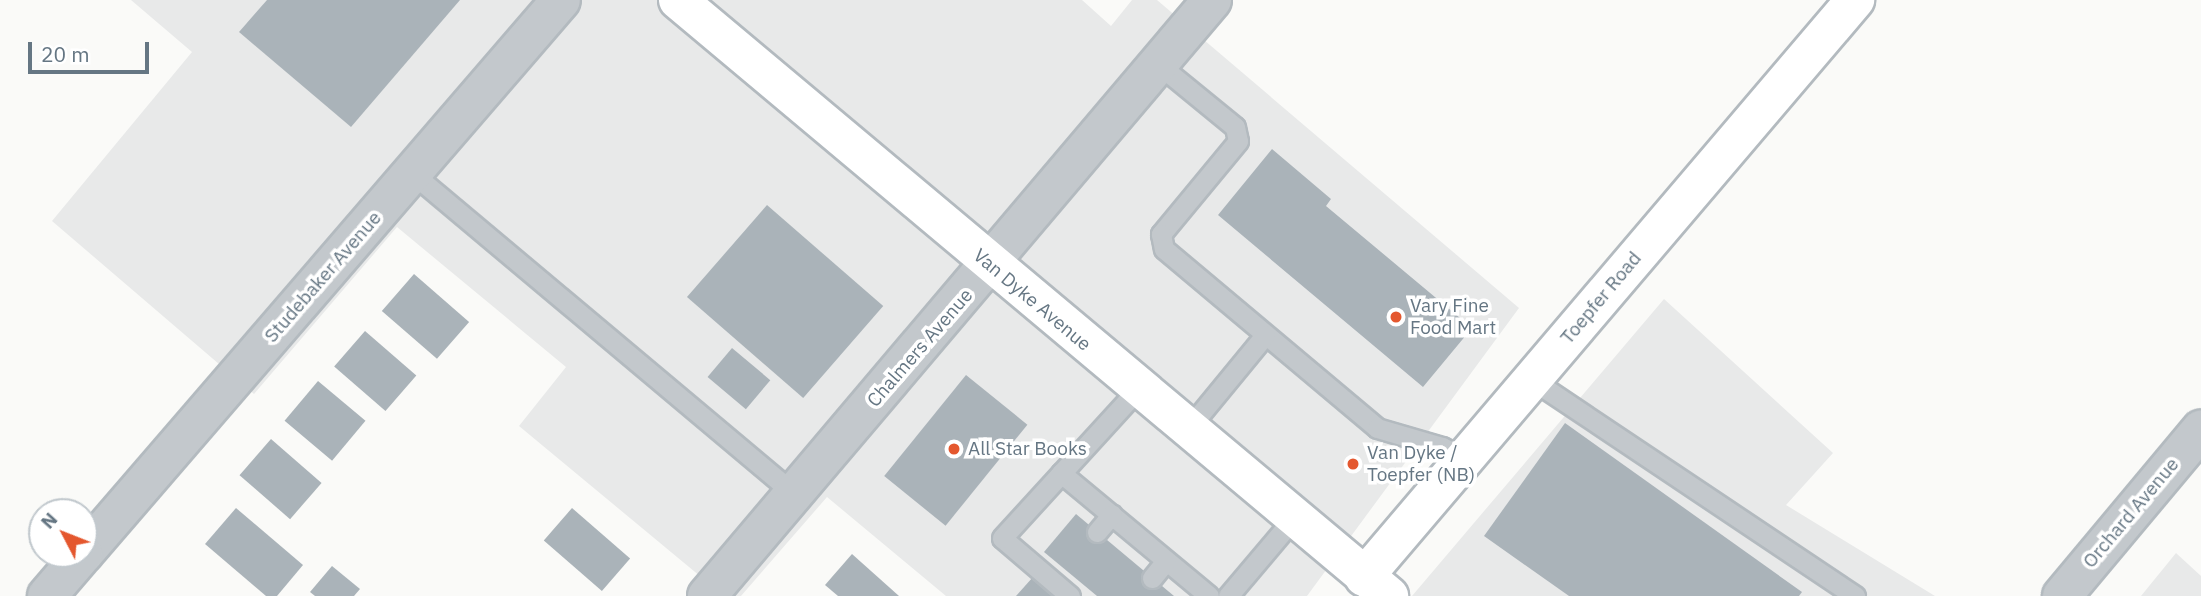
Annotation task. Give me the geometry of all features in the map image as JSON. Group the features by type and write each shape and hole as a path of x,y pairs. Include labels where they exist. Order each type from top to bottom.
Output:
{"main road":[{"name":"Van Dyke Avenue","path":"678,0 1293,519 1367,590"},
{"name":"Toepfer Road","path":"1367,590 1464,458 1854,0"}],"street":[{"name":"Studebaker Avenue","path":"98,538 561,0"},
{"name":"Chalmers Avenue","path":"707,596 991,265 1212,0"},
{"name":"Orchard Avenue","path":"2062,596 2201,430"},
{"name":"Studebaker Avenue","path":"47,596 72,568"}],"lane":[{"path":"1158,64 1235,127 1238,141 1161,234 1164,249 1377,428 1442,447 1464,458"},
{"path":"412,173 795,494"},
{"path":"1187,430 1265,335"},
{"path":"1531,379 1855,596"},
{"path":"1064,584 1002,538 1138,389"},
{"path":"1061,473 1209,596"},
{"path":"1097,532 1112,514"},
{"path":"1228,596 1293,519"},
{"path":"1152,578 1166,561"}],"shaded area":[{"path":"131,0 1082,0 1111,26 1132,0 1157,0 1519,308 1307,596 946,596 827,497 741,596 724,596 519,426 566,367 397,227 254,394 52,221 192,52"},
{"path":"1664,299 1833,453 1786,505 1935,596 1412,596"},
{"path":"2176,553 2201,576 2201,596 2141,596"}],"building":[{"path":"267,0 460,0 351,127 239,32"},
{"path":"1272,149 1331,199 1326,206 1472,328 1423,387 1218,215"},
{"path":"767,205 883,306 803,398 687,297"},
{"path":"414,274 469,322 437,359 382,311"},
{"path":"365,331 416,376 385,411 334,366"},
{"path":"732,348 770,380 746,409 708,377"},
{"name":"All Star Books","path":"966,375 1027,425 946,526 884,476"},
{"path":"318,381 365,421 332,461 285,421"},
{"path":"1565,423 1802,592 1799,596 1569,596 1484,536"},
{"path":"271,439 322,483 290,519 240,475"},
{"path":"236,508 303,565 277,596 266,596 205,544"},
{"path":"572,508 630,559 602,591 544,540"},
{"path":"1076,514 1174,596 1097,596 1044,552"},
{"path":"852,554 899,596 838,596 825,585"},
{"path":"332,566 360,589 354,596 315,596 310,592"},
{"path":"1033,577 1056,596 1016,596"}],"place":[{"name":"Vary Fine Food Mart","path":"1396,317"},
{"name":"All Star Books","path":"954,449"},
{"name":"Van Dyke / Toepfer (NB)","path":"1353,464"}]}
